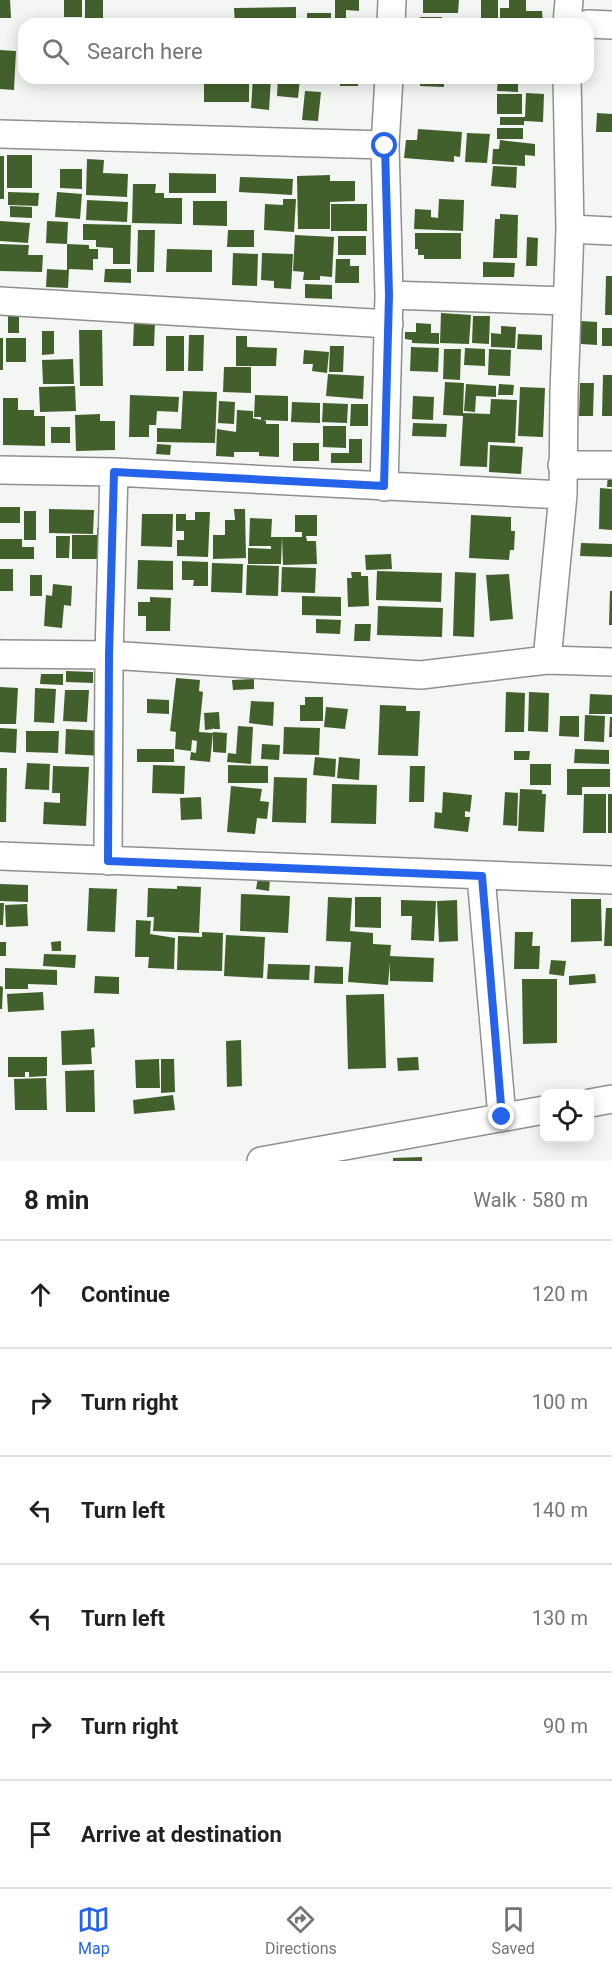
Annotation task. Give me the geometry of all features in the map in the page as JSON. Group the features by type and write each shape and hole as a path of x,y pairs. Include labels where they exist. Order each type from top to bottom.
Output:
{"street":[{"path":"391,18 392,0"},
{"path":"567,18 568,0"},
{"path":"594,24 612,25"},
{"path":"384,486 389,324 385,146 388,84"},
{"path":"548,660 563,495 570,229 567,84"},
{"path":"0,134 385,146"},
{"path":"570,229 612,231"},
{"path":"389,295 567,301"},
{"path":"0,301 389,324"},
{"path":"562,465 612,465"},
{"path":"0,470 114,472 563,495"},
{"path":"108,861 109,655 114,472"},
{"path":"0,654 109,655 421,675 548,660 612,662"},
{"path":"0,856 612,880"},
{"path":"482,876 502,1117"},
{"path":"594,1102 612,1099"},
{"path":"261,1161 540,1111"}],"building":[{"path":"0,0 10,0 11,18 0,18"},
{"path":"64,0 82,0 82,17 64,17"},
{"path":"85,0 103,0 103,18 85,18"},
{"path":"335,0 359,0 359,11 346,10 346,18 335,18"},
{"path":"423,0 459,0 458,13 423,13"},
{"path":"481,0 498,0 498,18 481,18"},
{"path":"509,0 526,0 526,11 542,11 543,18 500,18 500,8 509,8"},
{"path":"296,7 296,18 235,18 234,8"},
{"path":"307,13 331,13 331,18 307,18"},
{"path":"0,50 16,51 14,90 0,89"},
{"path":"204,84 249,84 249,102 204,102"},
{"path":"253,84 271,84 269,110 251,108"},
{"path":"278,84 299,84 298,98 277,96"},
{"path":"340,84 358,84 358,86 340,86"},
{"path":"420,84 444,84 444,87 420,86"},
{"path":"498,84 518,84 518,92 497,91"},
{"path":"305,91 321,92 318,121 302,120"},
{"path":"526,93 544,94 543,122 524,121 524,125 500,125 500,117 525,117"},
{"path":"497,94 522,94 522,114 497,114"},
{"path":"597,113 612,114 612,132 596,132"},
{"path":"497,128 523,128 523,139 497,139"},
{"path":"418,129 462,132 460,157 454,156 454,162 404,158 406,140 417,140"},
{"path":"467,133 490,134 487,163 465,162"},
{"path":"500,140 535,144 535,156 525,155 525,166 492,164 493,149 499,149"},
{"path":"7,155 32,155 32,188 7,188"},
{"path":"0,156 4,156 4,199 0,199"},
{"path":"87,159 104,160 103,173 128,174 127,197 86,195"},
{"path":"493,166 517,167 516,188 491,186"},
{"path":"60,169 82,169 82,189 60,188"},
{"path":"169,173 216,174 216,193 169,193"},
{"path":"330,175 330,181 355,181 355,201 330,202 330,229 298,229 297,176"},
{"path":"240,177 293,179 292,195 239,192"},
{"path":"133,184 156,184 155,193 164,193 164,198 182,198 182,224 132,223"},
{"path":"8,192 39,193 38,206 8,205"},
{"path":"57,192 82,194 80,219 55,217"},
{"path":"283,199 296,199 294,232 264,230 265,204 283,205"},
{"path":"439,199 464,200 463,231 414,229 415,209 431,210 431,217 438,218"},
{"path":"87,200 128,202 127,222 86,220"},
{"path":"193,201 227,201 227,226 193,225"},
{"path":"331,204 367,204 367,231 331,231"},
{"path":"10,206 32,207 32,218 10,217"},
{"path":"500,214 518,215 517,258 493,258 495,219 500,219"},
{"path":"0,221 30,223 28,243 0,241"},
{"path":"47,221 68,222 67,244 46,243"},
{"path":"83,224 131,225 130,264 113,264 113,248 96,247 96,240 83,240"},
{"path":"138,230 155,230 154,272 137,272"},
{"path":"228,230 254,230 254,247 227,247"},
{"path":"415,233 461,233 461,259 424,259 424,255 418,255 418,249 415,249"},
{"path":"295,235 334,237 332,277 320,276 320,280 303,280 304,272 293,271"},
{"path":"338,236 366,236 366,255 338,255"},
{"path":"527,237 538,238 537,266 526,266"},
{"path":"0,244 29,245 28,255 43,255 42,272 0,271"},
{"path":"67,244 89,245 89,249 98,249 98,259 93,259 93,270 69,269 68,288 46,287 47,269 67,270"},
{"path":"167,249 212,250 212,272 166,272"},
{"path":"233,253 258,254 257,286 232,285"},
{"path":"262,253 293,254 291,289 274,288 274,281 261,280"},
{"path":"336,259 350,259 350,266 359,266 359,283 335,283"},
{"path":"483,262 515,263 514,277 483,277"},
{"path":"105,269 131,269 131,283 104,282"},
{"path":"606,276 612,276 612,315 605,315"},
{"path":"305,284 332,285 332,299 305,298"},
{"path":"441,313 471,315 469,344 440,343"},
{"path":"8,316 19,316 19,333 8,333"},
{"path":"473,316 490,316 489,344 472,343"},
{"path":"134,321 155,322 154,346 133,346"},
{"path":"581,321 597,322 597,345 581,344"},
{"path":"416,323 431,324 431,333 439,333 439,344 412,343 412,340 405,339 405,332 416,332"},
{"path":"501,326 516,327 515,348 491,347 491,333 501,334"},
{"path":"602,328 612,328 612,346 602,346"},
{"path":"79,330 102,330 103,386 80,386"},
{"path":"42,331 54,331 54,354 42,355"},
{"path":"518,334 542,335 542,350 517,349"},
{"path":"189,335 204,335 203,371 188,371"},
{"path":"166,336 184,336 184,371 166,371"},
{"path":"236,336 247,336 247,347 277,348 276,366 236,366"},
{"path":"0,338 3,338 3,370 0,370"},
{"path":"6,338 26,338 26,362 6,362"},
{"path":"330,346 344,346 343,372 329,372"},
{"path":"411,347 439,348 438,372 410,371"},
{"path":"465,348 485,349 485,366 464,365"},
{"path":"444,349 461,349 460,380 443,379"},
{"path":"489,349 511,350 510,376 488,375"},
{"path":"304,350 329,352 327,373 312,371 313,364 303,364"},
{"path":"73,359 74,384 43,384 42,360"},
{"path":"224,367 251,367 251,393 223,392"},
{"path":"328,374 364,376 363,399 326,396"},
{"path":"603,375 612,375 612,416 602,416"},
{"path":"445,382 464,383 463,413 490,414 491,399 517,400 515,443 488,442 487,467 460,466 463,416 443,415"},
{"path":"580,383 594,383 593,416 579,416"},
{"path":"466,384 496,386 496,397 476,396 475,412 464,411"},
{"path":"499,384 514,385 513,395 498,395"},
{"path":"75,386 76,411 40,412 39,387"},
{"path":"520,387 545,388 543,437 518,436"},
{"path":"183,391 217,392 215,443 157,442 157,428 181,429"},
{"path":"130,395 179,397 178,412 157,411 156,425 149,425 149,437 129,437"},
{"path":"255,395 288,396 288,421 261,420 261,417 254,417"},
{"path":"413,396 434,397 433,420 412,419"},
{"path":"3,398 18,398 18,410 34,410 34,416 45,416 45,446 3,445"},
{"path":"219,401 235,402 234,424 218,423"},
{"path":"292,402 320,403 320,423 291,422"},
{"path":"323,403 348,404 347,423 322,422"},
{"path":"351,404 368,404 368,426 350,426"},
{"path":"237,410 253,411 253,418 266,421 266,424 279,424 279,457 259,456 259,452 234,452 234,457 216,456 217,429 236,432"},
{"path":"100,414 100,421 115,421 115,450 76,451 75,415"},
{"path":"413,423 447,424 446,437 412,436"},
{"path":"323,426 346,426 346,448 323,447"},
{"path":"51,427 70,427 70,443 51,443"},
{"path":"349,439 362,439 362,463 331,463 331,453 349,453"},
{"path":"293,443 319,443 319,461 293,461"},
{"path":"157,444 171,445 170,455 156,454"},
{"path":"490,445 523,447 521,474 489,472"},
{"path":"608,472 612,472 612,487 607,487"},
{"path":"600,488 612,489 612,530 599,529"},
{"path":"0,507 20,507 20,523 0,523"},
{"path":"49,509 94,510 93,534 49,533"},
{"path":"234,509 245,509 246,558 213,559 213,535 225,535 225,520 235,520"},
{"path":"24,511 36,511 36,540 24,540"},
{"path":"195,512 210,512 208,557 177,556 177,540 184,540 184,531 176,531 176,514 186,514 186,520 195,520"},
{"path":"142,514 173,514 172,547 141,546"},
{"path":"295,515 317,515 317,536 306,536 307,541 316,541 317,564 283,565 282,537 302,537 302,532 295,532"},
{"path":"471,515 511,517 511,531 515,531 514,550 510,550 509,560 469,558"},
{"path":"250,518 272,519 271,537 282,537 281,564 248,564 248,548 271,549 271,546 249,546"},
{"path":"97,528 106,528 99,559 72,559 72,535 97,535"},
{"path":"56,536 70,536 69,558 56,558"},
{"path":"0,539 22,539 22,547 34,547 34,559 0,559"},
{"path":"581,543 612,544 612,557 580,556"},
{"path":"391,554 392,569 366,570 365,555"},
{"path":"138,560 173,561 173,590 137,589"},
{"path":"182,561 208,562 208,586 193,586 194,580 182,580"},
{"path":"212,563 243,564 242,593 211,592"},
{"path":"247,565 279,566 278,596 246,595"},
{"path":"282,567 316,568 315,593 281,592"},
{"path":"0,569 13,569 13,591 0,591"},
{"path":"377,571 442,573 441,602 376,600"},
{"path":"351,572 361,572 361,576 368,576 369,606 348,607 347,578 352,578"},
{"path":"455,572 476,573 474,637 453,636"},
{"path":"509,574 513,619 490,621 486,575"},
{"path":"30,575 42,575 42,596 30,596"},
{"path":"53,584 72,586 71,606 64,605 62,628 44,626 46,595 52,596"},
{"path":"610,591 612,591 612,625 609,625"},
{"path":"302,596 341,597 341,616 302,615"},
{"path":"150,597 171,598 170,631 146,631 146,616 138,616 138,602 150,602"},
{"path":"378,606 443,608 442,637 377,635"},
{"path":"316,619 341,620 340,634 316,633"},
{"path":"355,624 371,624 370,641 354,641"},
{"path":"66,671 93,672 93,683 66,682"},
{"path":"41,674 63,674 63,685 40,684"},
{"path":"176,678 200,680 199,691 203,692 199,732 213,733 210,762 190,760 191,752 196,753 197,741 192,740 191,751 175,749 176,732 170,731"},
{"path":"254,679 254,689 233,690 232,680"},
{"path":"0,687 18,688 16,724 0,724"},
{"path":"35,688 56,689 54,723 34,722"},
{"path":"65,690 89,690 87,722 63,721"},
{"path":"506,692 525,693 524,732 505,732"},
{"path":"529,692 549,693 548,732 528,731"},
{"path":"590,694 612,695 612,714 589,714"},
{"path":"305,697 323,697 323,721 300,721 300,705 305,705"},
{"path":"147,699 169,700 169,714 147,713"},
{"path":"251,701 274,702 273,726 249,723"},
{"path":"380,705 406,706 406,711 420,711 418,756 378,755"},
{"path":"326,707 348,709 345,729 324,727"},
{"path":"219,712 220,729 213,727 213,729 205,730 204,713"},
{"path":"585,715 605,716 604,742 584,741"},
{"path":"560,716 579,716 579,737 559,736"},
{"path":"610,717 612,717 612,737 609,737"},
{"path":"238,726 253,727 251,764 227,762 228,753 236,754"},
{"path":"284,727 320,728 319,755 283,754"},
{"path":"0,728 17,729 16,753 0,752"},
{"path":"66,729 104,731 103,756 65,754"},
{"path":"26,731 59,731 58,753 26,752"},
{"path":"213,732 227,733 226,753 213,752"},
{"path":"262,744 280,745 279,760 261,759"},
{"path":"137,749 174,749 174,762 137,762"},
{"path":"575,749 609,750 609,764 574,763"},
{"path":"514,751 530,751 529,760 514,760"},
{"path":"315,757 336,759 335,777 313,775"},
{"path":"339,757 360,759 359,780 337,778"},
{"path":"27,763 50,764 49,790 25,789"},
{"path":"530,764 551,764 551,785 530,785"},
{"path":"153,765 185,766 184,794 152,793"},
{"path":"228,765 268,766 268,783 228,783"},
{"path":"53,766 89,767 86,826 43,824 44,802 60,803 60,793 52,793"},
{"path":"410,766 425,766 424,802 409,802"},
{"path":"0,768 7,768 6,822 0,822"},
{"path":"567,769 610,769 610,787 582,787 582,795 567,795"},
{"path":"274,777 307,778 306,823 272,822"},
{"path":"332,784 377,785 376,824 331,823"},
{"path":"231,786 262,789 260,801 269,802 267,819 257,818 255,834 227,832"},
{"path":"520,789 542,790 542,794 546,794 544,832 518,831"},
{"path":"443,792 472,795 470,812 465,811 465,817 470,817 468,832 434,828 435,812 442,813"},
{"path":"505,792 518,793 517,826 503,825"},
{"path":"584,794 606,794 606,833 583,833"},
{"path":"608,794 612,794 612,833 608,833"},
{"path":"201,797 202,819 181,820 180,798"},
{"path":"258,877 270,879 269,891 256,889"},
{"path":"0,884 28,885 28,902 0,901"},
{"path":"177,886 201,887 199,933 153,931 154,917 147,917 148,888 177,889"},
{"path":"89,888 117,889 115,932 87,931"},
{"path":"241,894 290,896 288,933 240,931"},
{"path":"328,897 352,898 350,931 373,933 373,944 391,945 390,956 434,958 433,982 390,981 390,963 388,985 348,982 351,942 326,941"},
{"path":"355,897 381,897 381,928 355,927"},
{"path":"571,899 601,899 602,941 571,942"},
{"path":"401,900 436,901 434,941 411,940 412,916 401,916"},
{"path":"457,900 458,941 439,942 437,901"},
{"path":"0,903 4,903 3,925 0,925"},
{"path":"27,904 28,926 6,927 5,905"},
{"path":"606,908 612,908 612,946 604,946"},
{"path":"136,920 151,921 150,934 175,938 174,969 148,968 149,957 135,957"},
{"path":"202,932 223,933 222,971 177,970 178,936 202,937"},
{"path":"515,932 533,932 532,946 540,946 539,969 514,969"},
{"path":"226,935 265,937 263,978 224,976"},
{"path":"61,941 61,951 52,951 51,942"},
{"path":"0,942 6,942 6,956 0,956"},
{"path":"44,954 76,955 75,968 43,966"},
{"path":"551,960 566,961 564,976 549,974"},
{"path":"268,964 310,965 309,980 267,979"},
{"path":"315,966 343,967 343,984 314,983"},
{"path":"5,968 57,970 57,985 28,984 28,989 5,989"},
{"path":"595,974 596,983 569,985 569,976"},
{"path":"95,976 119,977 119,994 94,993"},
{"path":"522,979 557,979 557,1043 523,1044"},
{"path":"0,986 3,987 2,1009 0,1009"},
{"path":"43,992 44,1010 8,1012 7,994"},
{"path":"384,994 386,1068 348,1069 346,995"},
{"path":"94,1029 95,1047 91,1048 92,1064 62,1065 61,1031"},
{"path":"241,1040 242,1086 227,1087 226,1041"},
{"path":"8,1057 47,1057 47,1076 29,1077 29,1072 25,1072 25,1077 8,1077"},
{"path":"418,1057 419,1070 398,1071 397,1058"},
{"path":"159,1059 160,1088 136,1088 135,1060"},
{"path":"161,1059 174,1059 175,1092 161,1093"},
{"path":"94,1070 95,1112 66,1112 65,1071"},
{"path":"46,1078 47,1110 15,1110 14,1079"},
{"path":"173,1095 175,1110 134,1114 133,1100"},
{"path":"422,1157 422,1161 393,1161 393,1158"}],"route":[{"path":"385,146 389,295 384,486 114,472 109,655 108,861 482,876 502,1117"}]}
